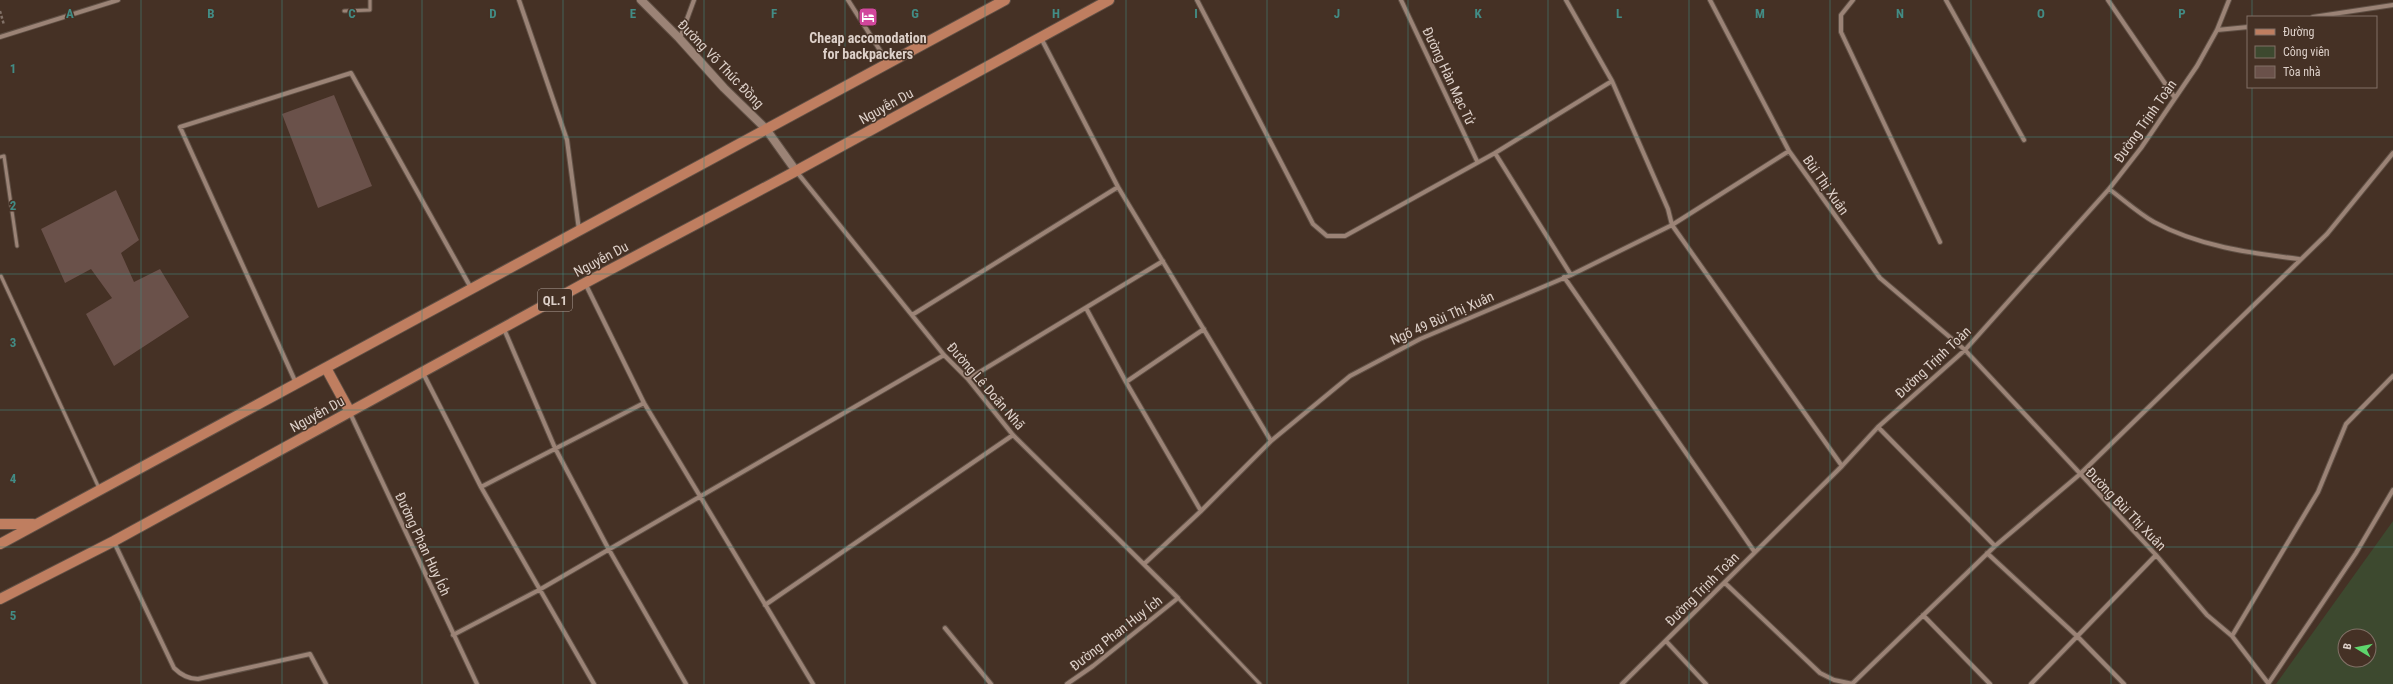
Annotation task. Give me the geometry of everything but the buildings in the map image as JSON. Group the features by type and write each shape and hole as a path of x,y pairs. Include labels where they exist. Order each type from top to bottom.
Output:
{"main road":[{"path":"0,544 1005,0"},
{"name":"Nguyễn Du","path":"0,599 114,541 585,283 796,171 1109,0"},
{"path":"326,368 350,412"},
{"path":"0,524 37,524"}],"street":[{"path":"0,37 118,0"},
{"path":"519,0 567,140 579,230"},
{"name":"Đường Võ Thúc Đồng","path":"641,0 680,38 724,88 766,129 796,171"},
{"path":"680,38 694,0"},
{"path":"848,0 888,63"},
{"path":"1197,0 1313,224 1327,236 1345,236 1477,161 1495,153 1612,81"},
{"name":"Đường Hàn Mạc Tử","path":"1401,0 1477,161"},
{"path":"1566,0 1612,81 1668,209 1672,225 1842,466"},
{"name":"Bùi Thị Xuân","path":"1710,0 1789,151 1880,278 1965,350"},
{"path":"1853,0 1841,14 1841,32 1940,242"},
{"path":"1946,0 2024,140"},
{"path":"2108,0 2176,98"},
{"name":"Đường Trịnh Toàn","path":"1622,684 1724,583 1754,551 1842,466 1878,427 1965,350 2109,190 2176,98 2197,66 2217,30 2229,0"},
{"path":"2320,16 2393,6"},
{"path":"2217,30 2247,27"},
{"path":"1040,38 1118,187 1271,441"},
{"path":"296,383 180,127 351,73 471,289"},
{"name":"Ngõ 49 Bùi Thị Xuân","path":"1144,564 1201,511 1271,441 1310,407 1350,376 1420,339 1571,275 1672,225 1789,151"},
{"path":"1495,153 1571,275"},
{"path":"1724,583 1820,673 1834,680 1853,683 1987,553 2079,475 2326,234 2393,153"},
{"name":"Đường Lê Doãn Nhã","path":"796,171 944,355 968,379 1013,435 1178,598"},
{"path":"912,315 1118,187"},
{"path":"2109,190 2154,221 2182,234 2219,246 2252,254 2299,260"},
{"path":"968,379 1163,261"},
{"path":"1564,277 1754,551"},
{"path":"585,283 644,403 813,684"},
{"path":"1086,308 1126,382 1201,511"},
{"path":"504,328 555,448 608,548 686,684"},
{"path":"1126,382 1204,329"},
{"name":"Đường Bùi Thị Xuân","path":"1965,350 2079,475 2156,555 2207,615 2232,636 2268,684"},
{"path":"453,635 538,590 608,548 700,497 944,355"},
{"path":"423,373 482,487 538,590 594,684"},
{"path":"2232,636 2318,492 2346,424 2393,376"},
{"path":"482,487 644,403"},
{"name":"Đường Phan Huy Ích","path":"350,412 453,635 478,684"},
{"path":"1878,427 1995,546"},
{"path":"765,605 1013,435"},
{"path":"2268,684 2356,553 2393,490"},
{"path":"114,541 174,668 185,677 198,679 310,654 326,684"},
{"path":"1987,553 2078,637 2124,684"},
{"path":"2031,684 2156,555"},
{"name":"Đường Phan Huy Ích","path":"1067,684 1093,666 1178,598"},
{"path":"1923,615 1990,684"},
{"path":"945,628 991,684"},
{"path":"1666,641 1706,684"}],"lane":[{"path":"344,11 370,10 370,0"},
{"path":"0,157 4,156 18,246"},
{"path":"1,276 100,490"},
{"path":"1178,598 1260,684"}],"green space":[{"path":"2393,521 2393,684 2276,684"}],"place":[{"name":"Cheap accomodation for backpackers","path":"868,17"}]}
